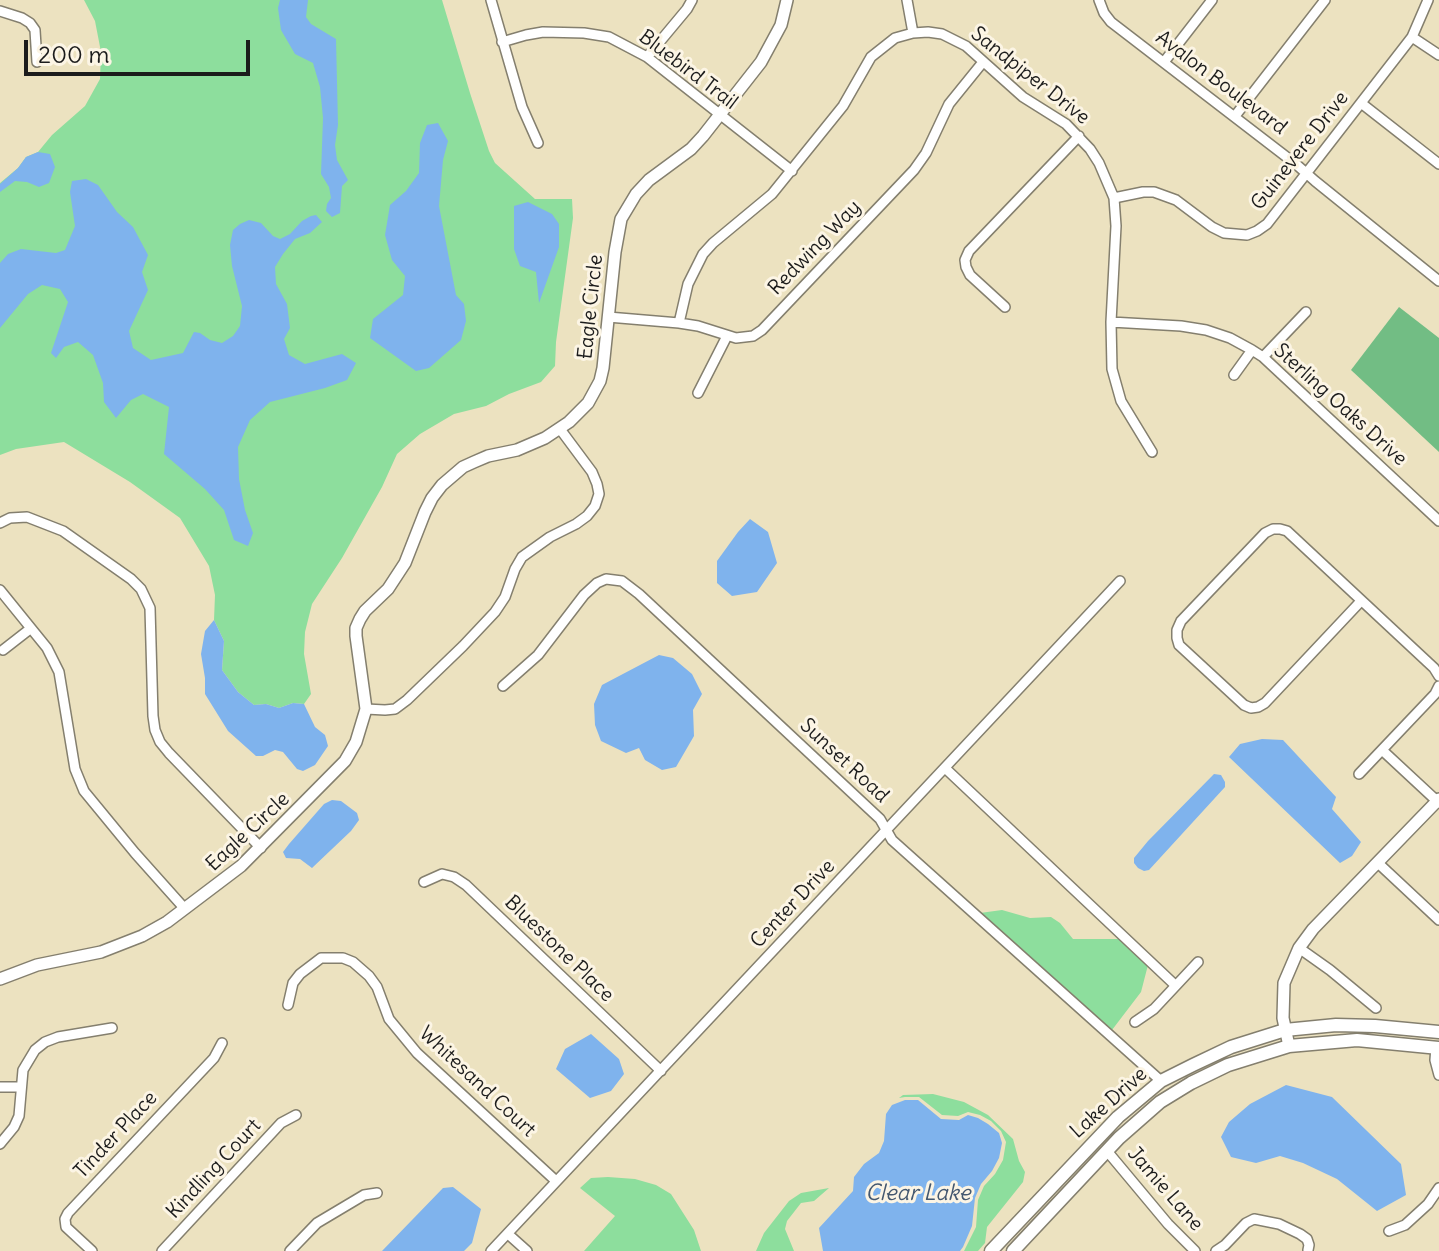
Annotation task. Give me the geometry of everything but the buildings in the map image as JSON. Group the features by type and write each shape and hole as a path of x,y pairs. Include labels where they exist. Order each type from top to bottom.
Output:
{"main road":[{"name":"Lake Drive","path":"991,1251 1118,1117 1161,1081 1231,1047 1285,1030 1336,1025 1439,1032"},
{"name":"Lake Drive","path":"1013,1251 1107,1151 1160,1102 1228,1065 1289,1046 1357,1040 1437,1047"}],"street":[{"path":"491,0 522,107 538,143"},
{"path":"647,57 692,0"},
{"name":"Eagle Circle","path":"0,979 37,965 84,957 127,943 167,922 217,886 261,848 345,761 356,742 366,709 356,628 365,611 388,589 405,563 432,498 442,485 463,467 488,456 531,445 560,429 588,403 603,368 617,235 628,204 649,180 691,149 720,116 772,45 787,0"},
{"path":"679,323 688,284 703,254 759,207 792,171 843,106 871,57 895,38 913,33 907,0"},
{"name":"Avalon Boulevard","path":"1099,0 1111,22 1235,116 1439,281"},
{"path":"1164,62 1212,0"},
{"path":"1235,116 1325,0"},
{"name":"Guinevere Drive","path":"1114,198 1143,192 1167,195 1224,233 1247,235 1257,231 1267,224 1412,37 1428,0"},
{"path":"0,11 30,23 35,30 37,62"},
{"name":"Bluebird Trail","path":"502,42 543,32 609,37 647,57 792,171"},
{"name":"Sandpiper Drive","path":"913,33 942,34 966,46 1023,97 1066,124 1099,163 1114,198 1116,226 1112,369 1121,401 1152,452"},
{"path":"1412,37 1439,55"},
{"name":"Redwing Way","path":"608,317 679,323 744,338 762,330 914,170 926,153 949,104 983,62"},
{"path":"1361,103 1439,164"},
{"path":"1005,307 970,275 965,260 969,251 1079,136"},
{"path":"1263,357 1306,312"},
{"name":"Sterling Oaks Drive","path":"1111,322 1206,330 1252,350 1439,521"},
{"path":"698,393 727,336"},
{"path":"1234,375 1252,350"},
{"path":"366,709 395,709 407,700 495,612 522,557 541,542 576,524 595,506 599,494 592,472 560,429"},
{"path":"0,523 10,518 27,517 63,531 141,589 150,608 153,716 160,742 261,848"},
{"path":"1361,601 1258,707 1244,705 1179,645 1177,638 1181,621 1265,533 1280,529 1287,531 1434,668 1439,676"},
{"name":"Sunset Road","path":"503,686 538,655 584,595 597,583 606,579 622,581 880,819 892,840 1161,1081"},
{"name":"Center Drive","path":"491,1251 1120,581"},
{"path":"0,590 47,648 59,672 75,769 84,791 185,909"},
{"path":"3,650 30,629"},
{"path":"1359,774 1435,694 1439,686"},
{"path":"1289,1046 1283,1008 1284,983 1299,948 1313,929 1438,801 1382,750"},
{"path":"945,768 1175,985"},
{"path":"1378,863 1439,920"},
{"name":"Bluestone Place","path":"424,882 442,874 466,885 661,1071"},
{"path":"1299,948 1376,1008"},
{"name":"Whitesand Court","path":"288,1005 293,983 321,958 343,958 353,962 377,987 389,1019 417,1053 556,1181"},
{"path":"1135,1022 1154,1009 1198,962"},
{"path":"0,1144 19,1116 23,1070 35,1050 58,1037 112,1028"},
{"name":"Tinder Place","path":"92,1251 66,1227 68,1213 214,1058 222,1043"},
{"path":"1437,1047 1435,1060 1439,1075"},
{"path":"0,1087 21,1087"},
{"name":"Kindling Court","path":"162,1251 281,1123 296,1115"},
{"name":"Jamie Lane","path":"1107,1151 1168,1224 1195,1251"},
{"path":"1389,1231 1405,1225 1428,1204 1439,1188"},
{"path":"290,1251 317,1223 364,1195 377,1193"},
{"name":"Jamie Lane","path":"1216,1251 1254,1219 1279,1224 1300,1234 1307,1239 1308,1250"},
{"path":"508,1234 527,1251"}],"green space":[{"path":"84,0 442,0 495,163 535,199 572,199 573,218 555,366 541,382 486,406 454,414 420,434 397,454 342,558 312,604 305,632 304,654 311,694 304,704 293,703 279,708 266,704 254,705 238,692 222,670 224,641 214,620 215,595 209,566 180,518 130,482 64,442 16,449 0,455 0,183 26,157 38,152 85,106 100,79 101,52 95,21"},
{"path":"1399,307 1439,338 1439,452 1351,370"},
{"path":"1002,910 1030,918 1051,917 1073,939 1120,939 1148,965 1141,992 1112,1030 980,913"},
{"path":"933,1094 964,1102 988,1115 1013,1139 1025,1172 1023,1182 987,1227 985,1243 978,1251 964,1251 976,1227 978,1200 1003,1160 1006,1142 1001,1131 980,1115 968,1112 958,1116 942,1115 919,1097 899,1098 903,1095"},
{"path":"591,1178 635,1179 656,1185 671,1194 694,1230 701,1251 584,1251 615,1216 580,1188"},
{"path":"829,1188 814,1201 801,1203 787,1221 785,1229 794,1251 756,1251 764,1233 789,1201 801,1193"}],"water":[{"path":"280,0 308,0 306,17 311,24 336,39 338,125 335,145 337,160 348,180 342,186 340,213 332,217 326,211 331,198 329,187 321,174 323,118 320,87 313,63 295,54 281,30"},
{"path":"438,123 448,141 439,206 456,295 464,304 466,321 461,340 429,368 416,371 370,338 373,319 403,295 405,276 392,260 385,235 390,205 406,191 419,173 420,143 427,125"},
{"path":"38,152 50,154 55,167 49,183 39,187 15,181 0,192 0,184 26,157"},
{"path":"86,179 98,185 117,212 133,227 148,255 142,272 148,290 129,331 133,348 151,360 183,353 194,332 222,343 233,336 240,326 242,306 230,245 233,230 240,224 249,220 261,223 280,239 311,216 316,215 322,222 310,233 295,239 275,267 276,284 287,304 290,328 284,339 289,355 305,364 342,354 356,363 347,380 270,402 250,420 238,447 239,479 253,533 248,546 234,540 224,510 205,489 164,454 169,407 143,394 131,400 116,418 104,402 103,383 93,355 78,342 64,347 56,358 51,353 68,302 60,289 42,285 28,294 0,328 0,263 8,254 21,249 56,253 65,250 75,226 70,192 72,181"},
{"path":"528,202 552,214 559,224 559,247 539,303 536,272 520,266 514,249 514,206"},
{"path":"750,519 768,532 777,563 757,592 732,596 717,583 717,561"},
{"path":"214,620 224,641 222,670 238,692 254,705 266,704 279,708 293,703 304,704 315,727 325,735 328,746 315,765 303,771 297,769 283,752 275,750 256,756 228,731 205,694 201,654 205,631"},
{"path":"659,655 673,658 692,674 702,694 693,710 694,736 676,767 662,770 645,760 639,748 626,753 601,741 595,725 594,704 602,685"},
{"path":"1262,739 1283,740 1336,797 1332,809 1361,842 1352,856 1340,863 1229,757 1240,744"},
{"path":"1214,774 1221,775 1225,787 1149,870 1138,868 1134,858"},
{"path":"332,800 341,801 357,813 359,820 351,831 312,868 300,859 286,858 283,852 289,844 324,804"},
{"path":"591,1034 619,1059 624,1074 611,1091 590,1098 556,1069 565,1049"},
{"path":"1286,1085 1332,1097 1401,1164 1406,1195 1377,1211 1337,1179 1303,1163 1280,1156 1256,1163 1231,1157 1221,1137 1229,1122 1250,1104"},
{"name":"Clear Lake","path":"905,1100 918,1100 941,1119 959,1120 968,1115 978,1118 999,1133 1002,1143 999,1158 975,1198 972,1226 963,1247 960,1251 823,1251 819,1228 853,1191 854,1177 864,1164 879,1153 884,1141 886,1114 892,1105"},
{"path":"453,1187 481,1209 472,1243 464,1251 382,1251 443,1188"}]}
